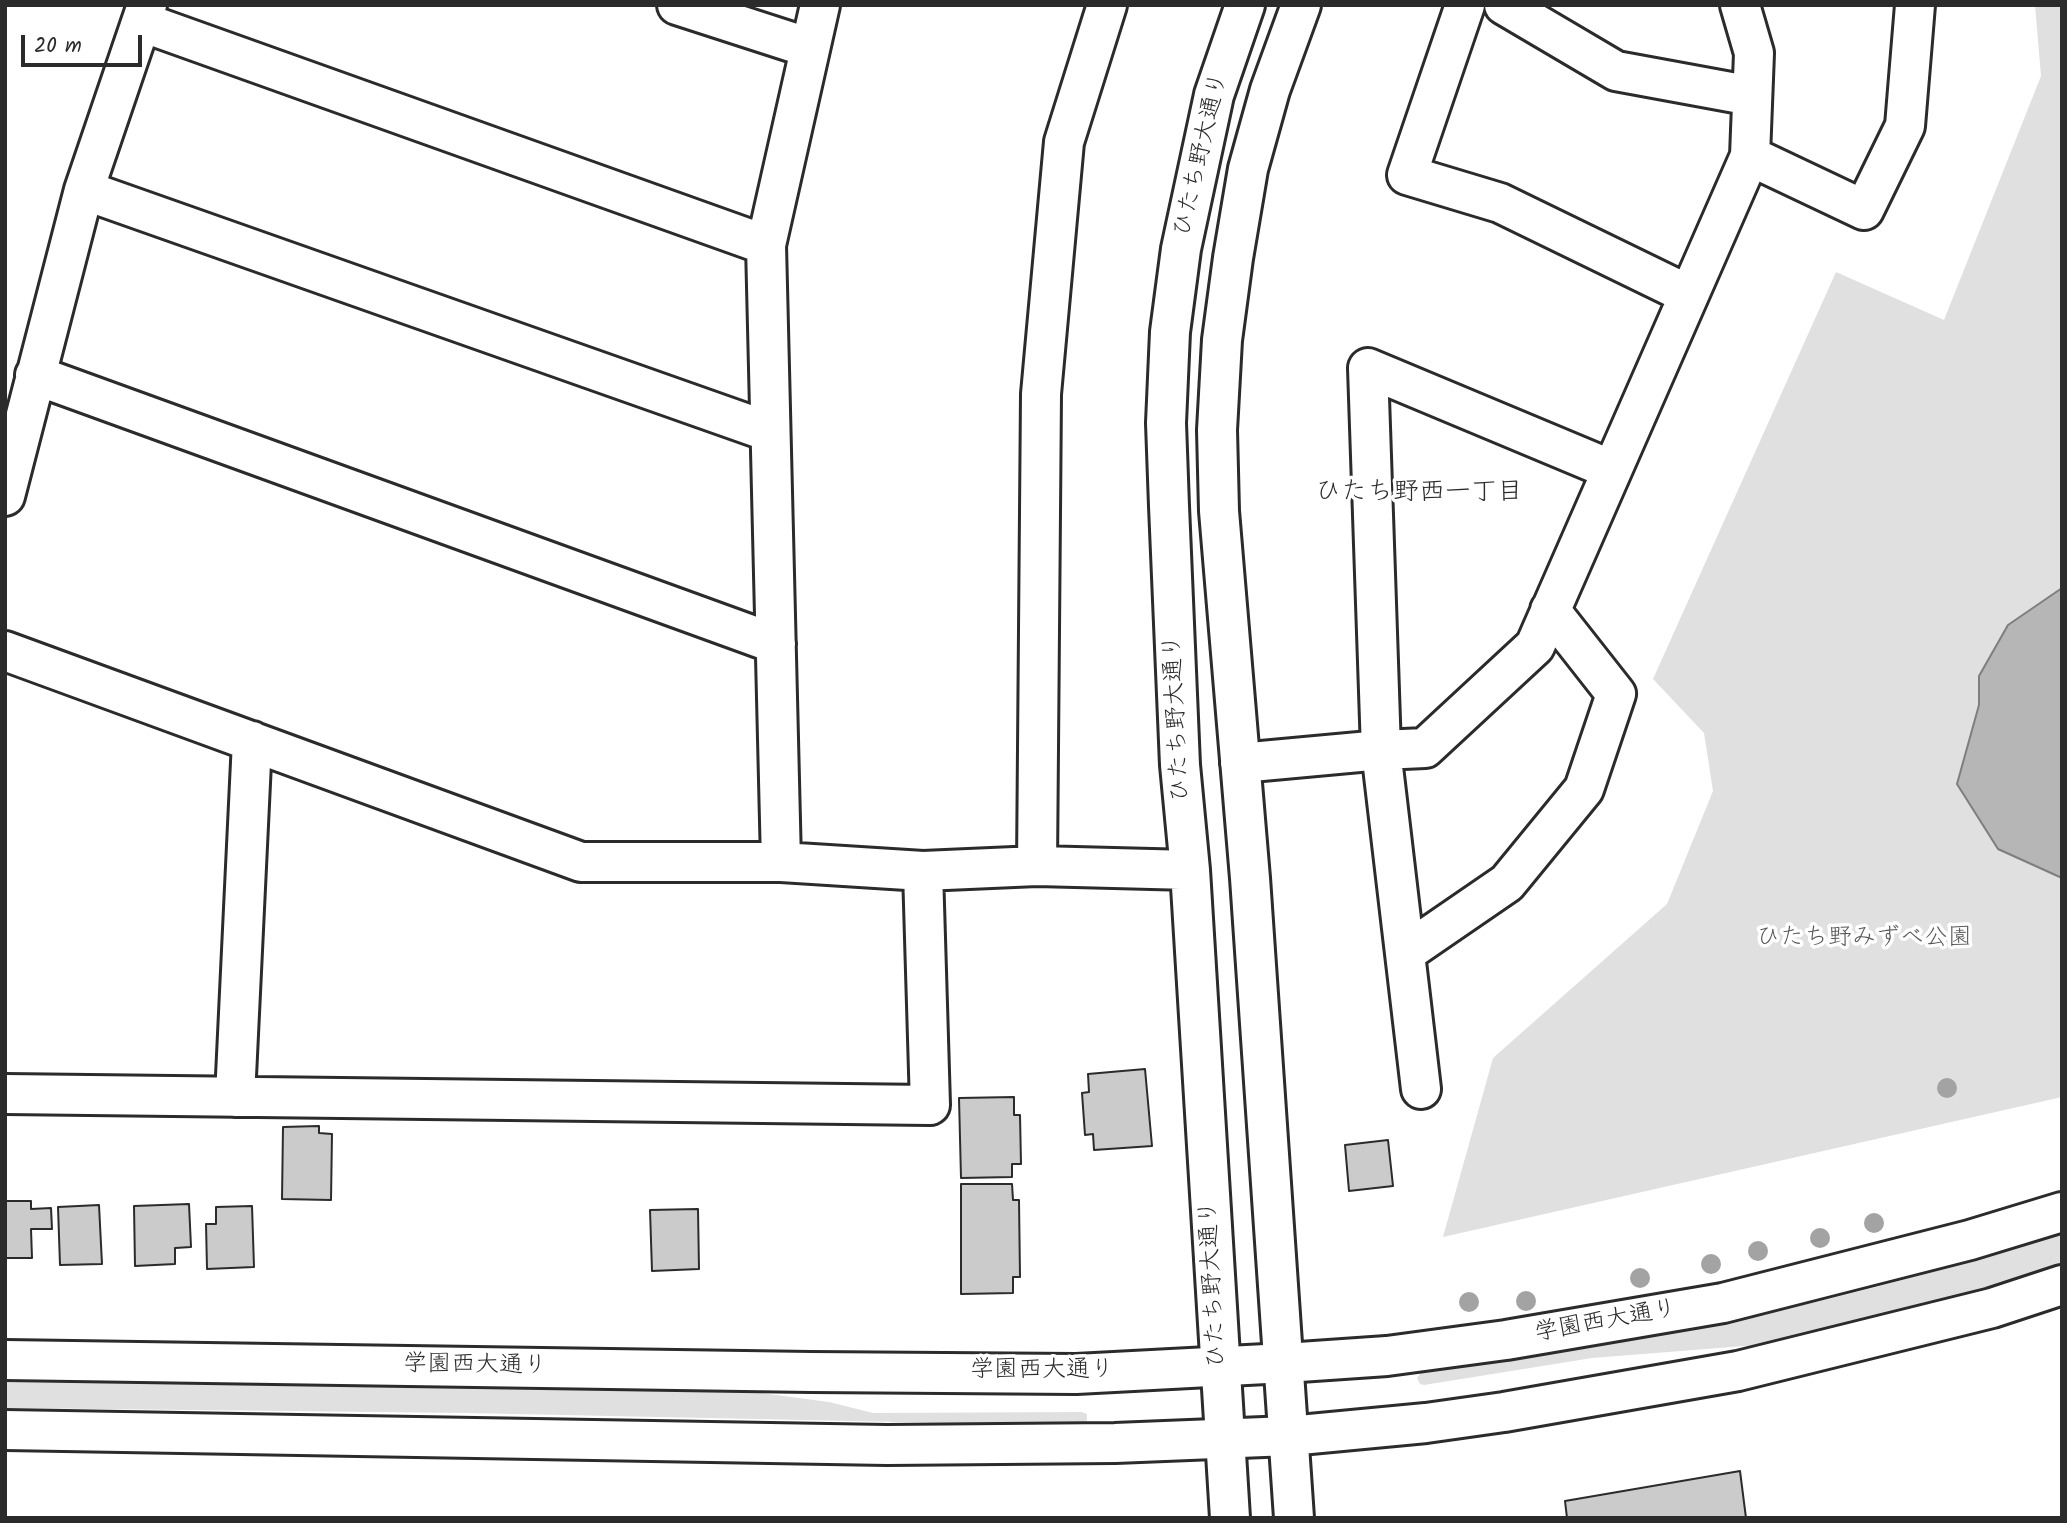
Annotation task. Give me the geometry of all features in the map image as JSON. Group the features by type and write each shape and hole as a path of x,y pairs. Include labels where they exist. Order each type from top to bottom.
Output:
{"street":[{"path":"677,5 810,48"},
{"path":"781,862 766,245 820,5"},
{"path":"1037,866 1041,394 1064,142 1107,5"},
{"name":"ひたち野大通り","path":"1230,1518 1190,870 1180,765 1166,423 1170,332 1181,249 1214,95 1245,5"},
{"name":"ひたち野大通り","path":"1294,1518 1285,1363 1219,511 1217,430 1222,340 1248,169 1270,90 1301,5"},
{"path":"1465,5 1408,175 1500,203 1689,295"},
{"path":"1504,5 1616,71 1752,96"},
{"path":"1240,763 1425,748 1535,646 1750,156 1754,52 1740,5"},
{"path":"1750,156 1864,211 1905,125 1915,5"},
{"path":"5,496 84,190 144,14 766,245"},
{"path":"84,190 771,432"},
{"path":"1421,1089 1381,750 1368,368 1612,470"},
{"path":"35,375 776,644"},
{"path":"1405,953 1507,883 1584,789 1616,694 1550,610"},
{"path":"5,651 581,862 781,862 923,871 1037,866 1190,870"},
{"path":"235,1097 251,741"},
{"path":"5,1094 930,1105 923,871"},
{"name":"学園西大通り","path":"5,1360 1062,1374 1220,1368 1387,1356 1723,1303 1970,1240 2062,1212"},
{"path":"5,1430 887,1446 1115,1443 1289,1436 1426,1423 1738,1371 1992,1308 2062,1285"}],"green space":[{"name":"ひたち野みずべ公園","path":"2035,5 2062,5 2062,1097 1443,1237 1493,1058 1667,904 1713,791 1704,733 1653,679 1836,272 1944,320 2041,76"},
{"path":"2062,1234 2062,1267 1770,1344 1592,1358 1424,1385 1420,1384 1417,1378 1422,1371 1655,1334 1794,1307 1895,1282"},
{"path":"5,1378 723,1388 829,1402 873,1413 1082,1412 1087,1414 1087,1420 1084,1424 1043,1425 467,1413 5,1408"}],"shaded area":[{"path":"2062,588 2062,878 1998,849 1957,784 1979,705 1979,676 2008,625"}],"building":[{"path":"1145,1069 1152,1146 1094,1150 1093,1134 1085,1135 1082,1093 1089,1092 1088,1074"},
{"path":"1014,1097 1014,1115 1020,1115 1021,1164 1012,1164 1012,1177 961,1178 959,1098"},
{"path":"319,1126 319,1133 332,1134 331,1200 282,1199 283,1127"},
{"path":"1388,1140 1393,1186 1349,1191 1345,1145"},
{"path":"961,1184 1012,1184 1013,1200 1019,1200 1020,1277 1013,1277 1013,1293 961,1294"},
{"path":"5,1201 31,1201 31,1209 51,1208 52,1229 31,1229 32,1258 5,1258"},
{"path":"189,1204 191,1247 175,1248 175,1264 135,1266 134,1206"},
{"path":"99,1205 102,1264 60,1265 58,1207"},
{"path":"252,1206 254,1267 207,1269 206,1224 216,1224 216,1207"},
{"path":"698,1209 699,1269 652,1271 650,1210"},
{"path":"1740,1471 1746,1518 1567,1518 1565,1501"}],"district":[{"name":"ひたち野西一丁目","path":"1419,495"}]}
